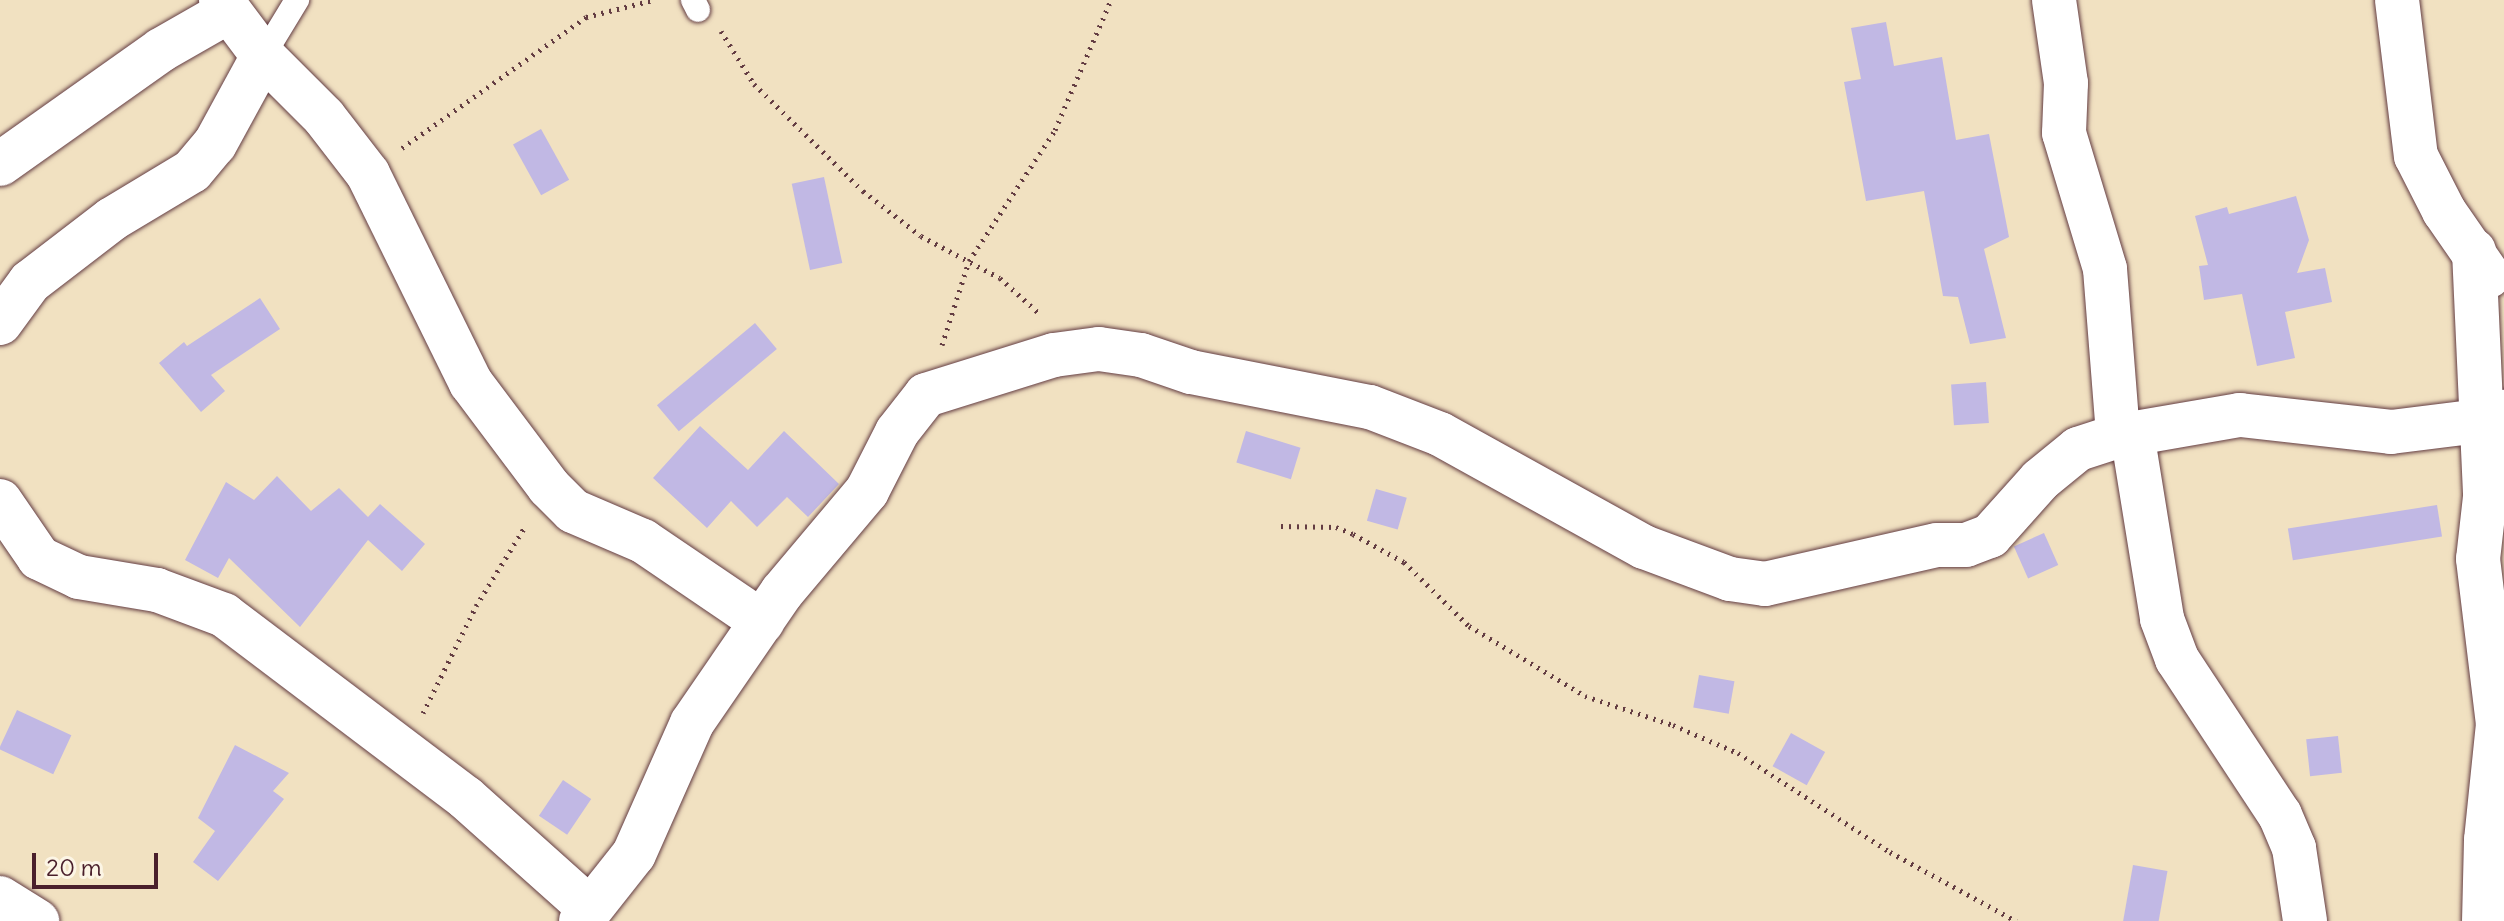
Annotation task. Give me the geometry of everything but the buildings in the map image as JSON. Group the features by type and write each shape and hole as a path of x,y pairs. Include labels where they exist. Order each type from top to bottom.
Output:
{"street":[{"path":"2054,0 2066,83 2064,133 2093,220 2107,281 2125,434 2162,619 2177,659 2280,815 2294,848 2305,921"},
{"path":"2397,0 2416,156 2444,211 2474,251 2504,302"},
{"path":"0,164 225,5 263,56 324,117 368,174 471,383 549,487 573,511 643,541 762,622"},
{"path":"0,323 30,282 112,219 192,171 215,144 263,56"},
{"path":"2474,251 2492,416 2478,559 2498,724 2486,840 2484,921"},
{"path":"0,501 39,558 79,577 157,590 224,615 404,750 586,915 634,854 692,723 762,622 867,491 897,432 926,395 978,376 1080,351 1141,355 1191,372 1370,407 1453,440 1644,547 1730,579 1765,584 1937,545 1966,545 1990,536 2040,480 2078,449 2125,434 2240,415 2391,432 2492,416"},
{"path":"0,898 37,921"}],"lane":[{"path":"263,56 297,0"}],"path":[{"path":"368,174 586,17 653,0"},
{"path":"926,395 969,261 1055,130 1111,0"},
{"path":"695,5 735,49 754,84 810,142 921,236 1000,278 1080,351"},
{"path":"404,750 476,606 549,487"},
{"path":"1281,526 1336,527 1353,534 1404,562 1469,626 1585,696 1673,725 1738,753 1890,852 2016,921"}]}
